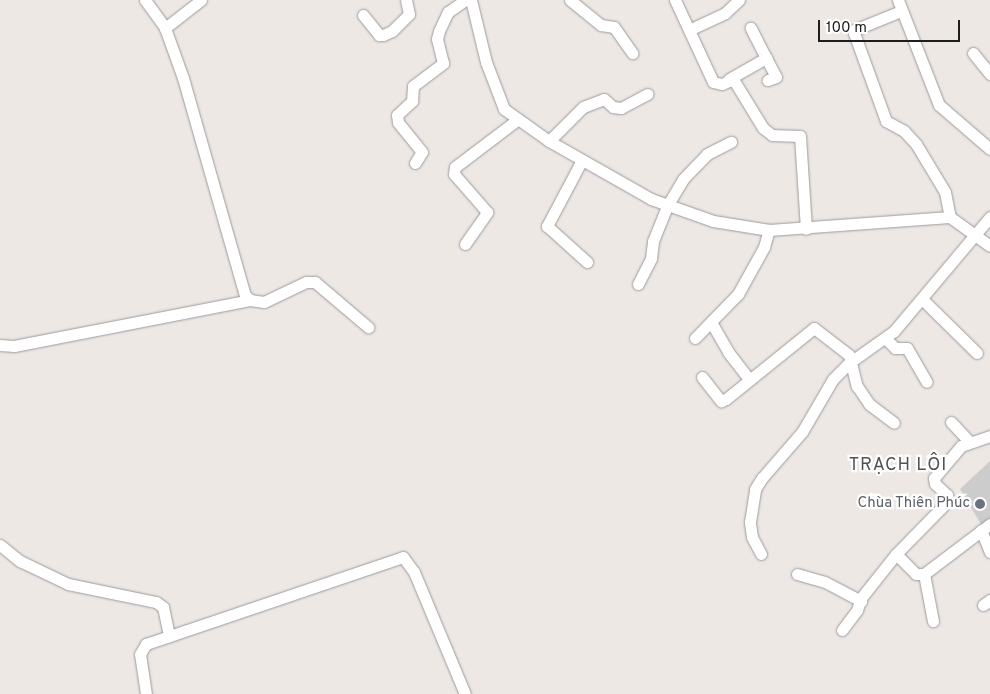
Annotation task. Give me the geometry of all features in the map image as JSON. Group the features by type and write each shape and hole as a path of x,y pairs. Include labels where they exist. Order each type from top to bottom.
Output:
{"street":[{"path":"145,0 165,28 183,78 245,295 250,300"},
{"path":"165,28 201,0"},
{"path":"363,15 379,35 383,35 392,31 408,14 406,0"},
{"path":"415,162 422,152 398,122 397,115 412,101 413,86 443,63 437,39 444,18 451,3 465,0"},
{"path":"471,0 494,84 504,109 517,120 550,141 667,206 713,221 769,230 806,229 950,216"},
{"path":"570,0 601,25 614,27 632,53"},
{"path":"675,0 691,29 713,82 722,84 766,58"},
{"path":"691,29 725,13 739,0"},
{"path":"990,149 939,105 899,6 854,30 886,121 904,132 916,144 945,192 950,216 990,246"},
{"path":"751,28 776,76 768,80"},
{"path":"973,53 990,74"},
{"path":"729,79 738,84 763,128 772,135 800,136 806,229"},
{"path":"550,141 583,107 604,99 613,107 621,108 647,94"},
{"path":"465,244 487,212 454,174 455,167 517,120"},
{"path":"638,284 651,258 653,241 667,206 696,163 731,142"},
{"path":"582,160 546,226 587,262"},
{"path":"761,554 752,537 750,522 755,489 802,432 826,388 849,363 886,339 990,217"},
{"path":"695,338 738,294 764,247 769,230"},
{"path":"0,345 14,346 250,300 264,302 306,282 315,282 368,327"},
{"path":"922,299 977,354"},
{"path":"711,322 728,352 750,379"},
{"path":"702,377 721,401 814,328 849,355 849,363 857,386 869,404 894,423"},
{"path":"886,339 895,348 907,348 927,382"},
{"path":"951,422 969,441"},
{"path":"842,630 896,554 943,506 947,495 935,484 934,478 969,441 990,436"},
{"path":"896,554 916,574 924,574 986,527 990,552"},
{"path":"0,545 20,561 68,584 156,602 163,607 168,636"},
{"path":"146,694 140,654 146,644 403,557 414,572 465,694"},
{"path":"797,574 825,582 861,601"},
{"path":"924,574 933,621"}],"shaded area":[{"name":"Chùa Thiên Phúc","path":"990,461 990,520 982,526 960,489"}],"place":[{"name":"Chùa Thiên Phúc","path":"980,504"}],"district":[{"name":"TRẠCH LÔI","path":"898,466"}]}
